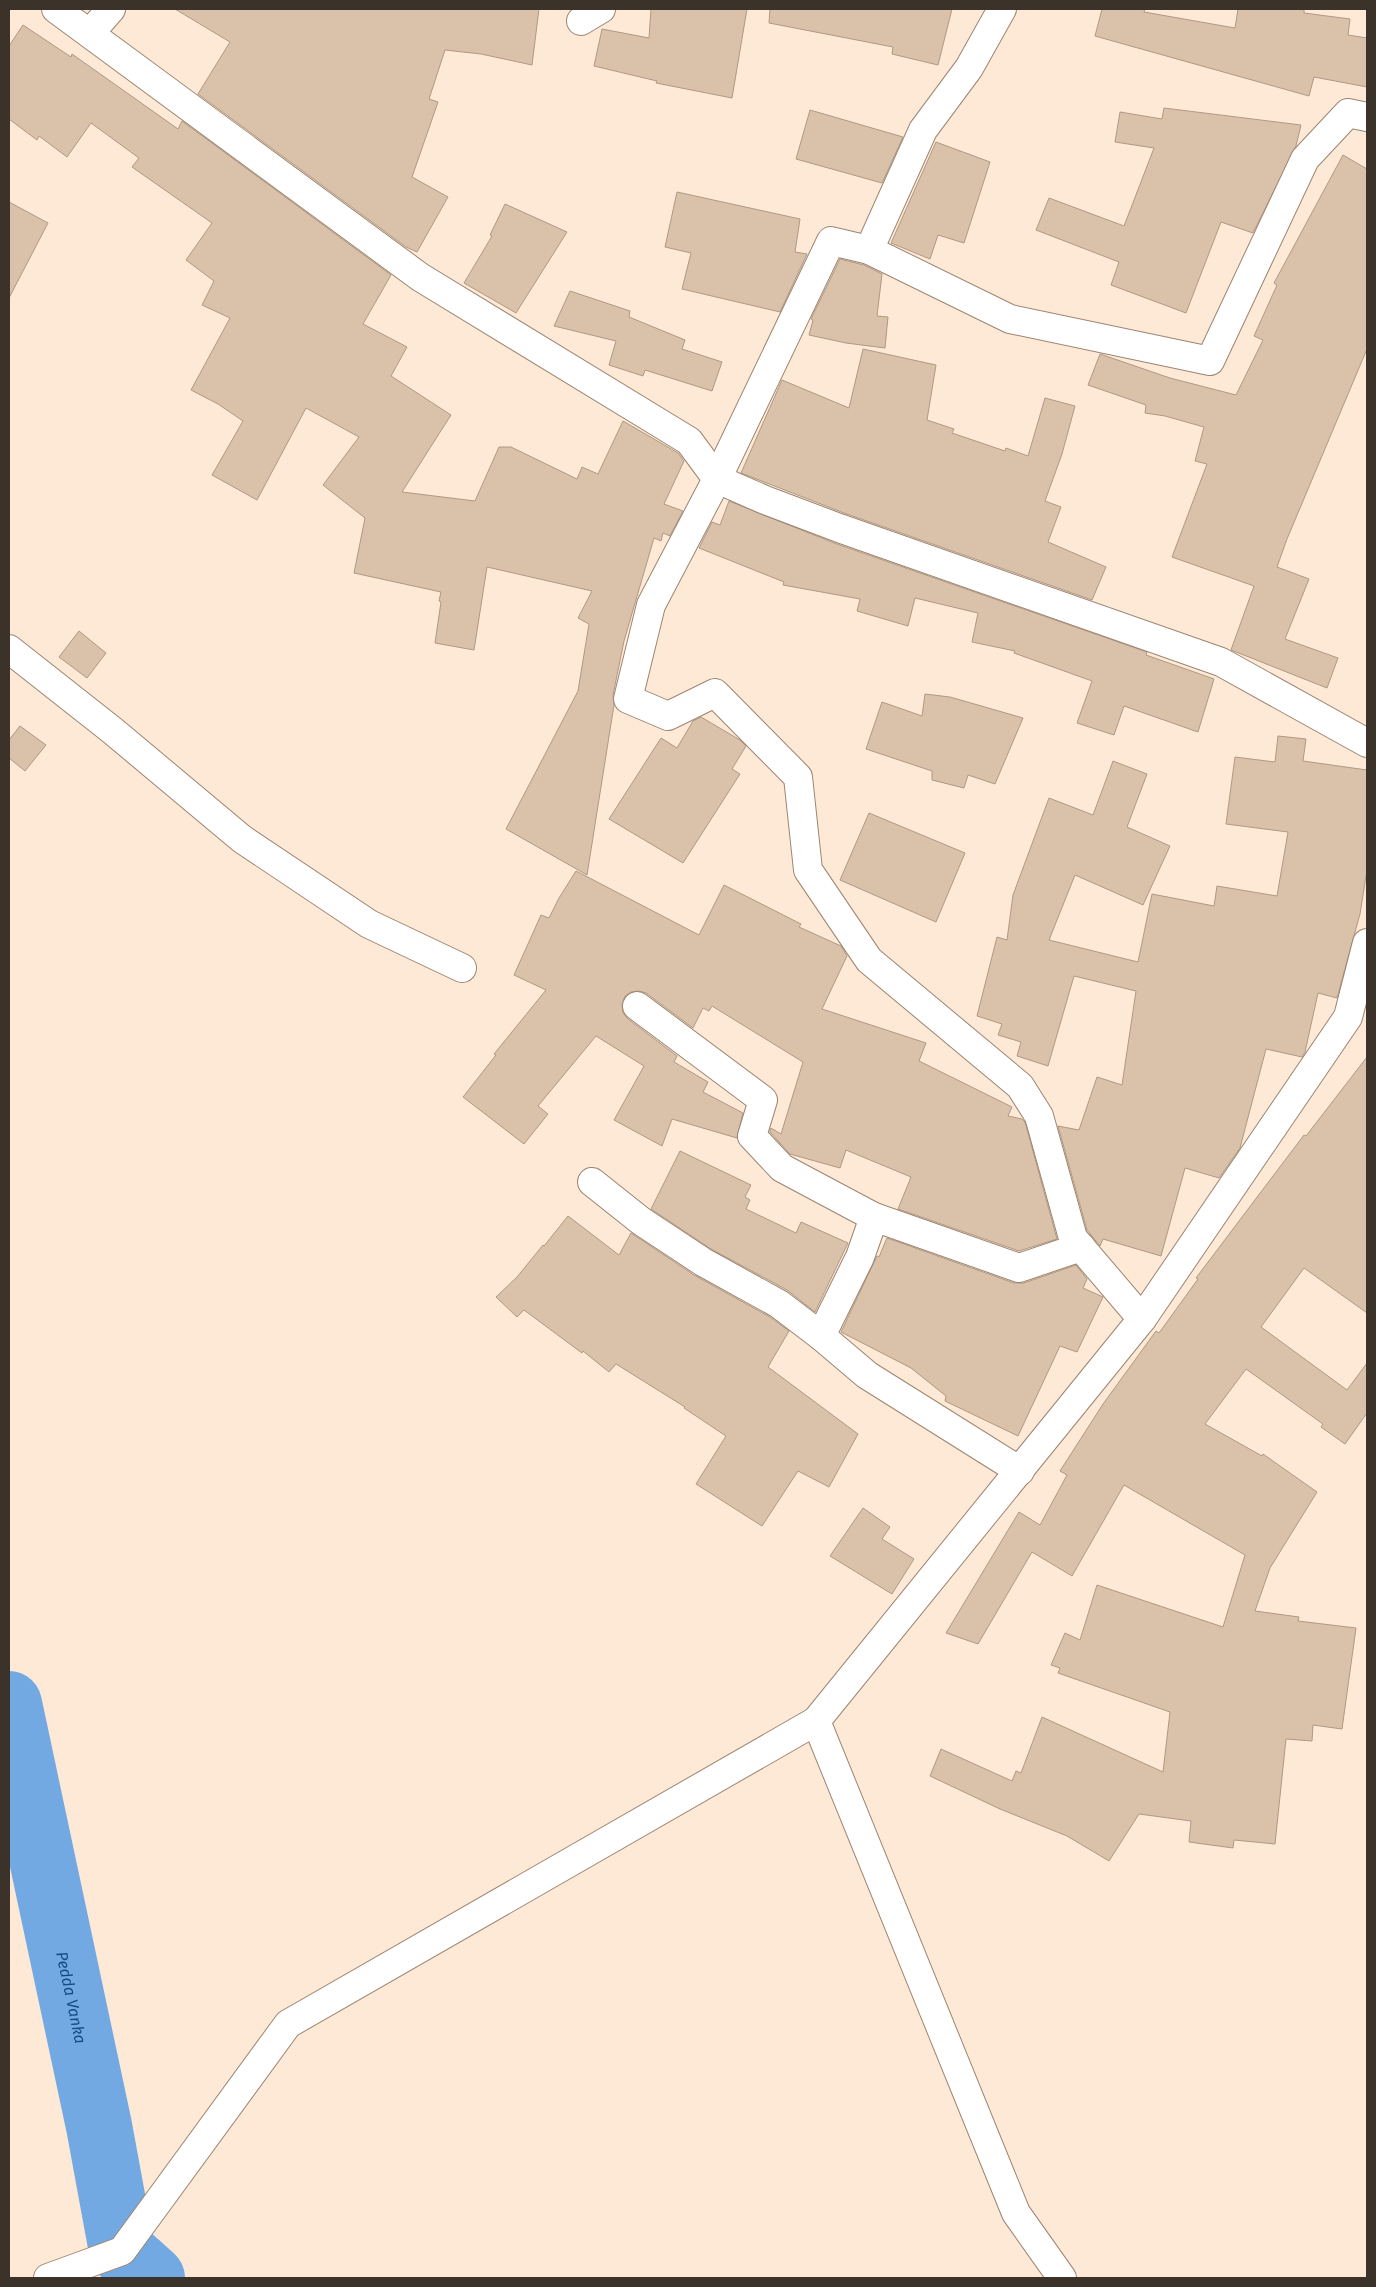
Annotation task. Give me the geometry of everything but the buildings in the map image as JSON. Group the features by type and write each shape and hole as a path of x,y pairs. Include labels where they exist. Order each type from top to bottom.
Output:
{"street":[{"path":"56,9 420,277 689,441 717,479 765,500 839,528 1220,662 1367,743"},
{"path":"90,33 111,9"},
{"path":"869,250 923,130 969,68 1002,9"},
{"path":"1142,1320 1073,1238 1038,1116 1020,1086 869,960 808,870 798,777 715,694 668,716 628,699 651,605 717,479 831,241 869,250 1010,318 1210,362 1305,159 1348,113 1367,117"},
{"path":"9,649 113,731 242,839 369,924 462,968"},
{"path":"48,2278 122,2251 288,2024 816,1721 1142,1320 1348,1017 1367,943"},
{"path":"637,1006 763,1100 752,1136 782,1168 874,1217 1019,1268 1081,1247"},
{"path":"592,1182 641,1221 703,1262 779,1304 867,1374 1020,1470"},
{"path":"821,1336 860,1256 874,1217"},
{"path":"816,1721 1016,2213 1062,2278"}],"waterway":[{"name":"Pedda Vanka","path":"9,1704 99,2126 122,2251 152,2278"}]}
